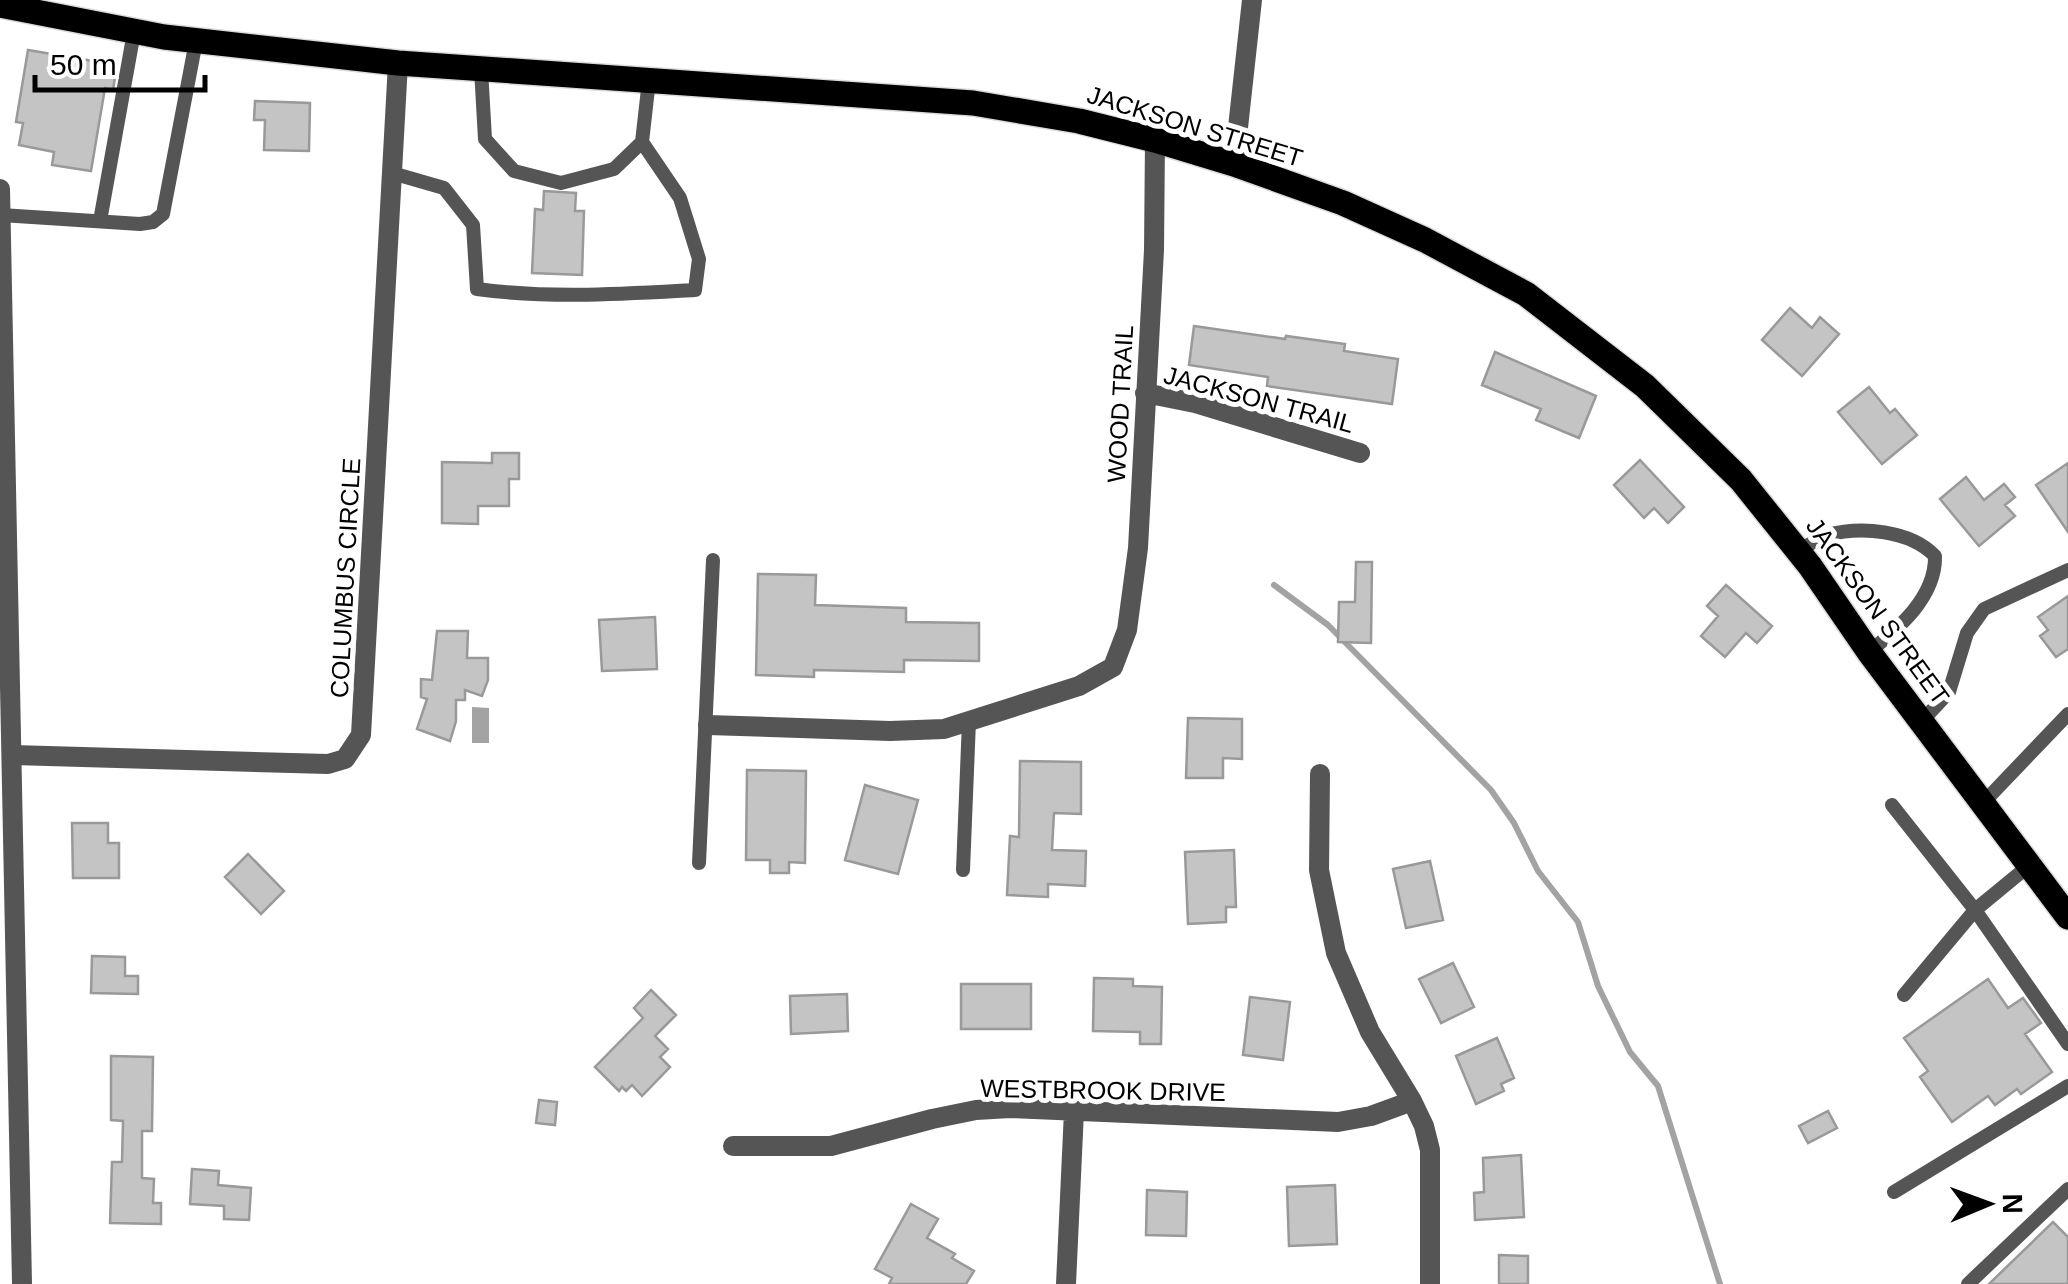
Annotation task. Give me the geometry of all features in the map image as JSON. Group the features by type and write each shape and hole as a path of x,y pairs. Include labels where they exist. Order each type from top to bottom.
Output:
{"main road":[{"name":"JACKSON STREET","path":"0,5 134,32 398,63 974,103 1079,121 1155,140 1343,203 1409,232 1537,301 1650,391 1741,480 1799,552 1921,722 2066,909"}],"street":[{"path":"1234,164 1252,0"},
{"name":"COLUMBUS CIRCLE","path":"13,756 328,764 345,759 361,735 398,63"},
{"name":"WOOD TRAIL","path":"969,721 1079,686 1113,667 1127,630 1138,548 1154,250 1155,140"},
{"path":"0,189 13,756 7,779 10,1177 22,1284"},
{"name":"JACKSON TRAIL","path":"1144,393 1195,403 1360,453"},
{"path":"708,725 890,731 944,730 969,721"},
{"path":"1320,774 1318,870 1336,953 1370,1032 1424,1126 1430,1150 1430,1284"},
{"name":"WESTBROOK DRIVE","path":"734,1146 831,1146 976,1110 1338,1122 1371,1116 1412,1101"},
{"path":"1066,1284 1074,1111"}],"lane":[{"path":"100,221 134,32"},
{"path":"0,214 140,224 153,222 163,214 196,41"},
{"path":"480,69 485,139 514,171 562,183 614,169 642,142 649,80"},
{"path":"392,174 444,188 473,225 477,289 584,295 695,290 700,259 680,198 642,142"},
{"path":"1799,552 1822,536 1851,532 1893,534 1924,545 1934,556 1935,574 1927,592 1891,635 1870,652"},
{"path":"699,863 713,560"},
{"path":"1921,722 1948,692 1967,633 1984,609 2068,570"},
{"path":"1984,802 2068,714"},
{"path":"963,870 969,721"},
{"path":"1892,805 1975,910 2068,1044"},
{"path":"1904,995 1975,910 2031,864"},
{"path":"1894,1192 2068,1086"},
{"path":"1968,1284 2068,1189"}],"shaded area":[{"path":"472,707 489,708 489,743 472,743"}],"building":[{"path":"28,50 117,65 113,90 105,88 91,171 52,165 54,152 19,145 23,123 16,122"},
{"path":"255,101 310,103 309,151 264,150 265,120 254,120"},
{"path":"544,191 576,193 575,211 584,211 582,275 532,273 535,209 543,210"},
{"path":"1790,308 1812,328 1820,317 1839,334 1802,376 1762,340"},
{"path":"1194,326 1345,344 1344,351 1398,359 1392,404 1267,386 1268,377 1189,365"},
{"path":"1495,352 1596,396 1579,438 1536,420 1541,409 1482,385"},
{"path":"1869,387 1890,413 1895,409 1917,435 1882,464 1838,412"},
{"path":"492,453 519,453 519,479 509,479 509,506 478,506 478,524 442,523 442,462 492,463"},
{"path":"1640,460 1684,507 1668,523 1654,508 1644,518 1614,485"},
{"path":"2068,463 2068,532 2036,485"},
{"path":"1966,477 1984,500 2004,484 2015,497 2005,505 2015,516 1979,546 1940,499"},
{"path":"1356,562 1372,562 1371,643 1338,642 1339,602 1355,602"},
{"path":"758,574 816,575 815,605 906,608 906,622 979,623 979,661 904,660 904,672 814,670 814,677 756,675"},
{"path":"1726,585 1772,626 1757,643 1746,633 1725,657 1701,636 1718,616 1707,606"},
{"path":"2068,596 2068,649 2056,657 2040,636 2048,630 2038,617"},
{"path":"655,617 657,669 602,671 599,620"},
{"path":"437,631 468,631 467,658 488,658 488,680 482,696 465,690 465,700 456,700 456,721 450,741 417,729 427,699 421,697 421,679 432,680"},
{"path":"1188,718 1242,719 1242,759 1223,758 1223,778 1186,778"},
{"path":"1020,761 1081,762 1081,814 1054,813 1052,850 1086,851 1085,886 1048,884 1048,897 1007,895 1010,836 1019,837"},
{"path":"747,770 806,771 805,863 789,862 789,873 770,873 770,860 746,860"},
{"path":"865,785 918,800 898,874 845,860"},
{"path":"72,823 108,823 108,843 119,843 119,878 73,878"},
{"path":"1234,850 1236,907 1226,907 1226,922 1188,924 1185,852"},
{"path":"248,854 284,891 261,914 225,877"},
{"path":"1430,861 1443,920 1406,928 1393,869"},
{"path":"92,956 125,957 125,976 138,976 138,994 91,993"},
{"path":"1453,963 1474,1007 1441,1023 1419,979"},
{"path":"1094,978 1133,979 1133,986 1162,987 1161,1044 1140,1044 1140,1032 1093,1031"},
{"path":"1988,979 2008,1008 2023,998 2041,1023 2025,1034 2052,1072 2021,1094 2017,1089 1995,1105 1988,1096 1952,1122 1920,1077 1928,1071 1904,1038"},
{"path":"961,984 1031,984 1031,1029 961,1029"},
{"path":"651,990 676,1015 655,1036 668,1049 660,1057 670,1067 642,1096 632,1085 619,1091 595,1067 643,1018 634,1008"},
{"path":"847,994 848,1031 791,1034 790,996"},
{"path":"1250,997 1290,1002 1283,1060 1243,1055"},
{"path":"1497,1038 1514,1078 1501,1084 1504,1091 1476,1104 1456,1056"},
{"path":"111,1056 153,1057 152,1131 142,1131 142,1178 154,1179 153,1203 161,1203 161,1224 110,1223 112,1162 122,1162 123,1121 111,1120"},
{"path":"539,1100 557,1102 555,1125 536,1123"},
{"path":"1828,1111 1837,1128 1808,1143 1799,1126"},
{"path":"1521,1155 1524,1217 1475,1220 1474,1193 1484,1192 1483,1158"},
{"path":"192,1169 219,1171 218,1185 251,1188 249,1220 224,1219 224,1206 190,1204"},
{"path":"1335,1185 1337,1244 1289,1246 1287,1187"},
{"path":"1147,1190 1187,1192 1186,1236 1146,1235"},
{"path":"911,1204 938,1219 927,1238 974,1271 966,1284 889,1284 892,1278 875,1269"},
{"path":"2053,1222 2068,1237 2068,1284 1989,1284"},
{"path":"1499,1255 1528,1256 1528,1284 1499,1284"}],"waterway":[{"path":"1274,585 1328,625 1491,790 1514,823 1538,871 1578,922 1598,986 1630,1052 1658,1086 1720,1284"}]}
